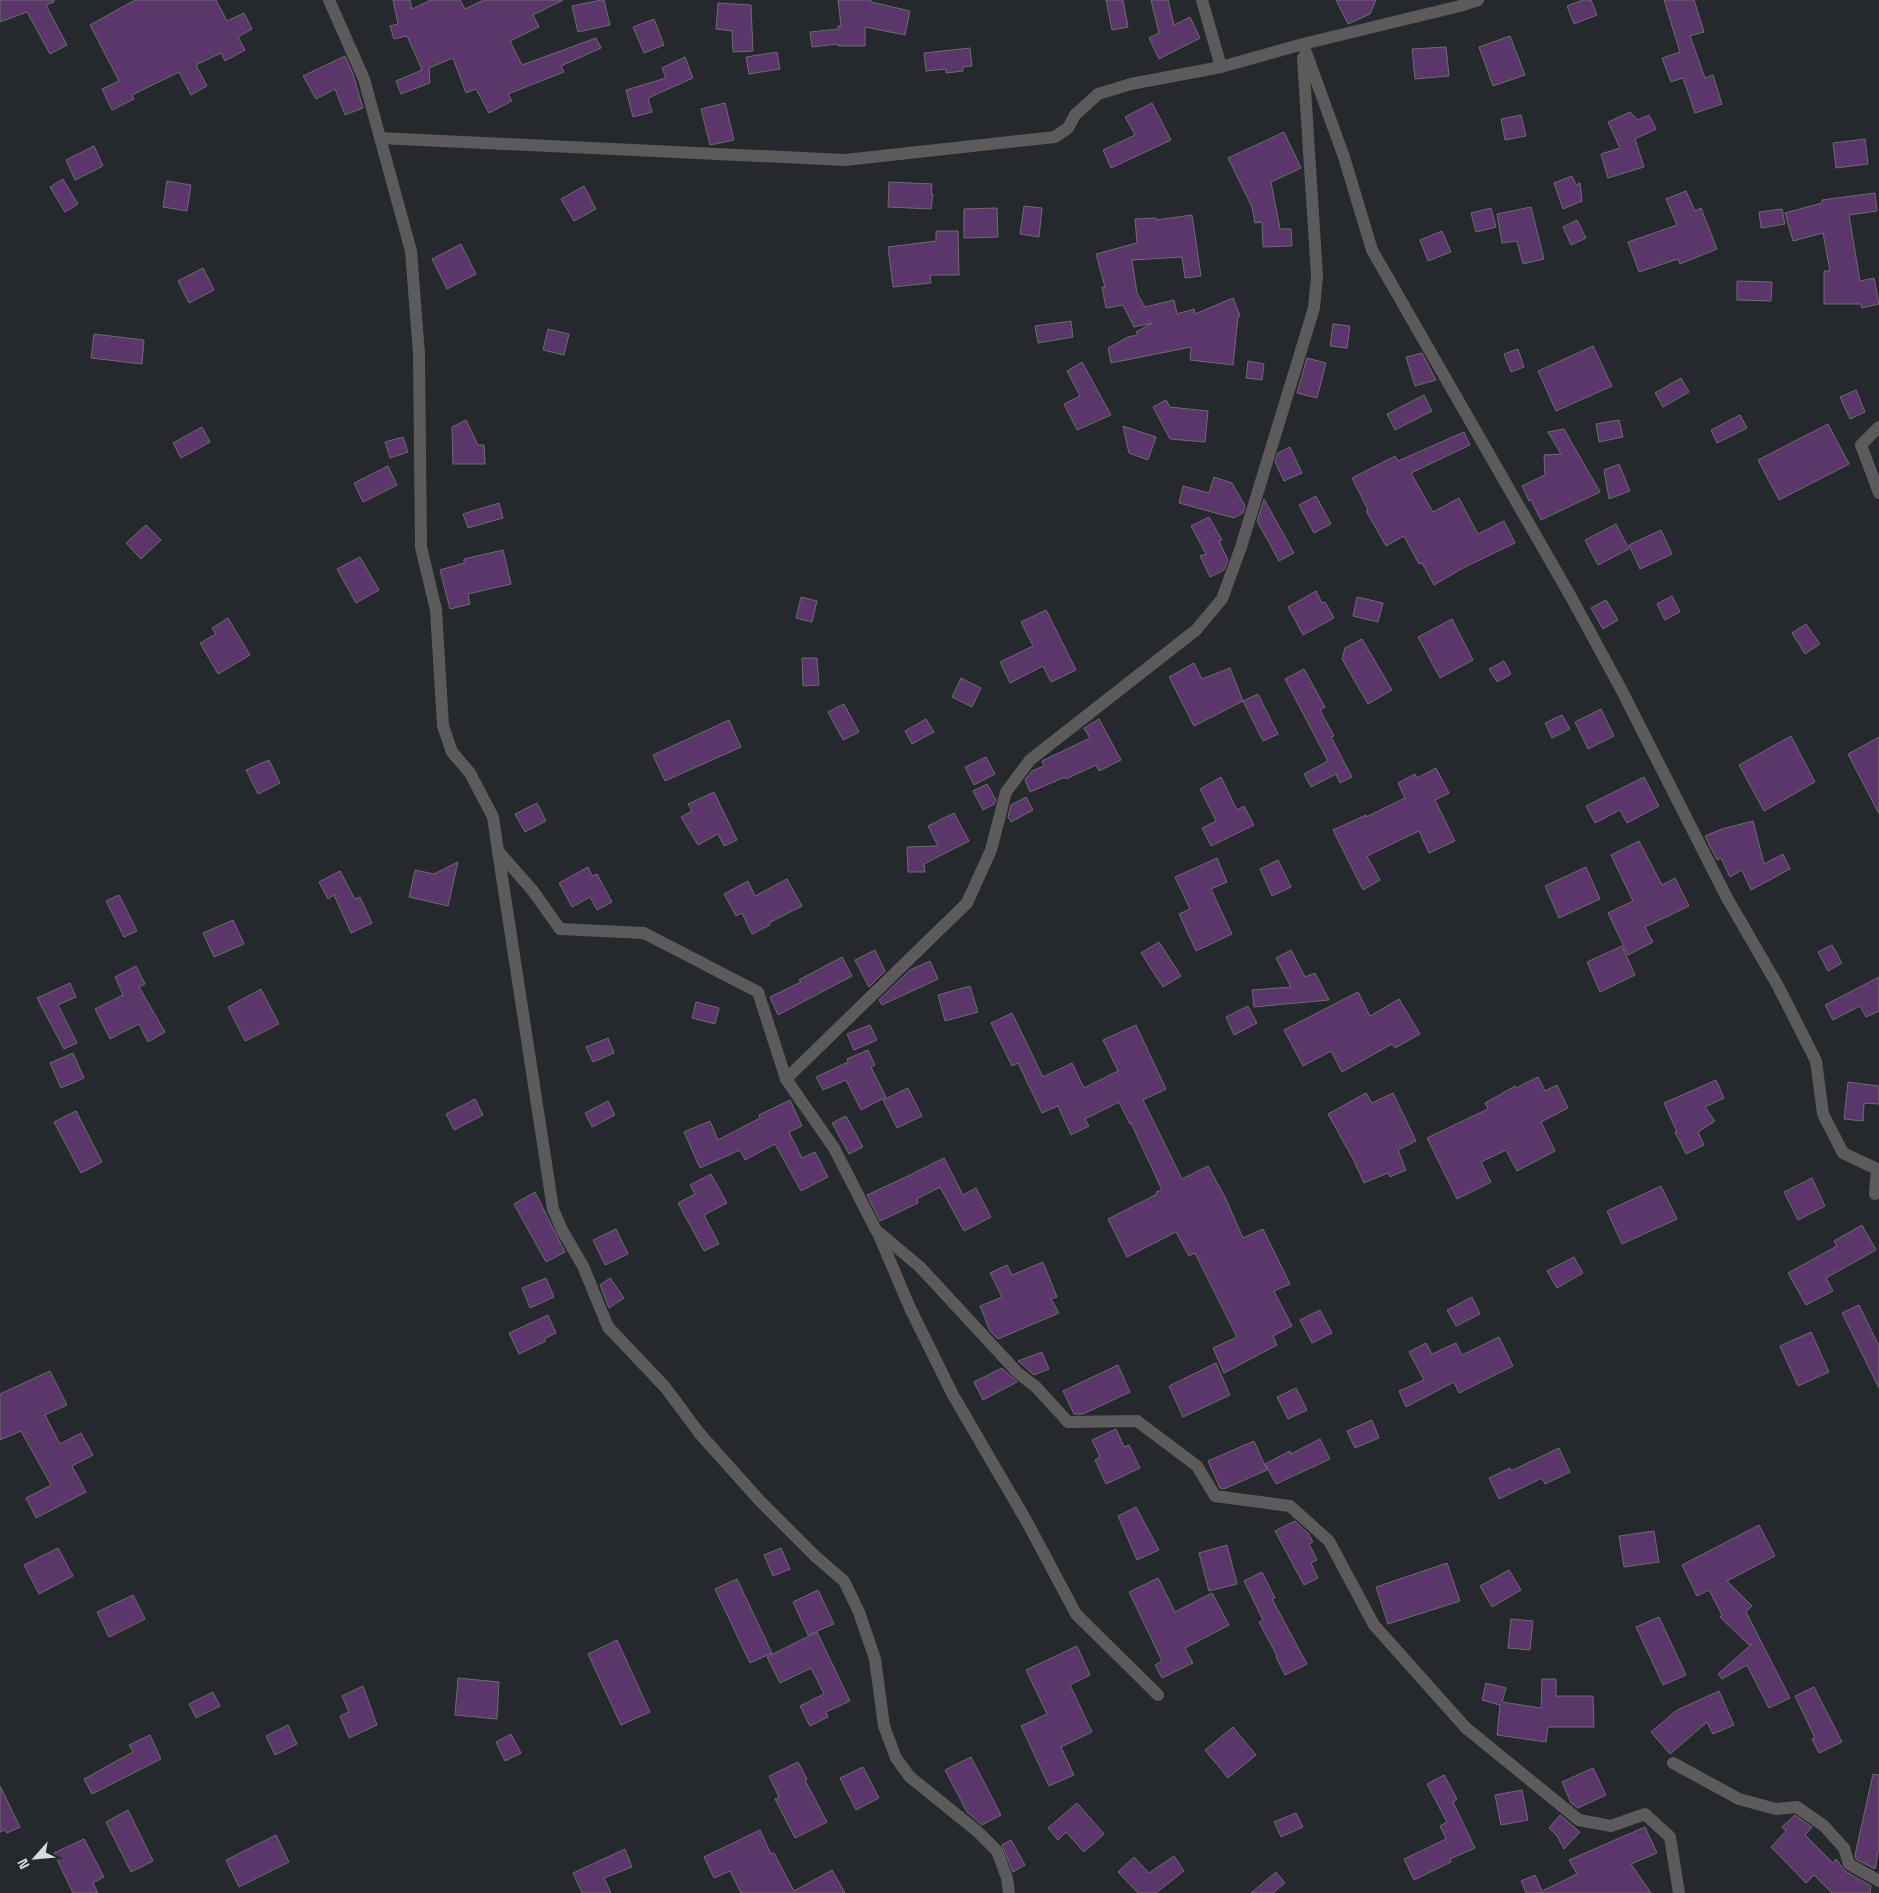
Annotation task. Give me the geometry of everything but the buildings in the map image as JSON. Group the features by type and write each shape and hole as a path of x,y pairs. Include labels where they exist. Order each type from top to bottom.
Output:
{"street":[{"path":"329,0 364,79 412,251 419,354 421,547 436,610 443,726 452,752 470,773 493,817 554,1208 562,1230 583,1266 608,1327 665,1387 700,1434 760,1501 815,1556 844,1581 859,1612 875,1659 884,1726 896,1758 910,1777 977,1831 997,1851 1007,1878 1009,1893"},
{"path":"1202,0 1221,67"},
{"path":"380,138 846,160 1055,137 1068,128 1075,115 1098,94 1131,84 1221,67 1302,44 1478,0"},
{"path":"786,1078 967,903 991,850 1006,792 1030,760 1196,630 1222,599 1241,547 1314,308 1317,276 1302,44"},
{"path":"1302,44 1344,157 1372,250 1571,597 1621,689 1727,898 1778,986 1816,1061 1823,1114 1843,1153 1877,1169 1875,1194"},
{"path":"1879,427 1860,445 1879,493"},
{"path":"498,851 533,891 560,929 644,933 758,992 786,1078 834,1148 876,1230 910,1308 953,1395 1027,1522 1076,1614 1158,1696"},
{"path":"876,1230 920,1267 1018,1373 1036,1387 1068,1422 1137,1421 1197,1466 1215,1496 1290,1506 1329,1541 1374,1625 1466,1728 1579,1820 1611,1826 1645,1814 1670,1838 1679,1893"},
{"path":"1673,1763 1739,1799 1776,1809 1797,1807 1824,1826 1837,1840 1844,1848 1849,1864 1879,1881"}]}
